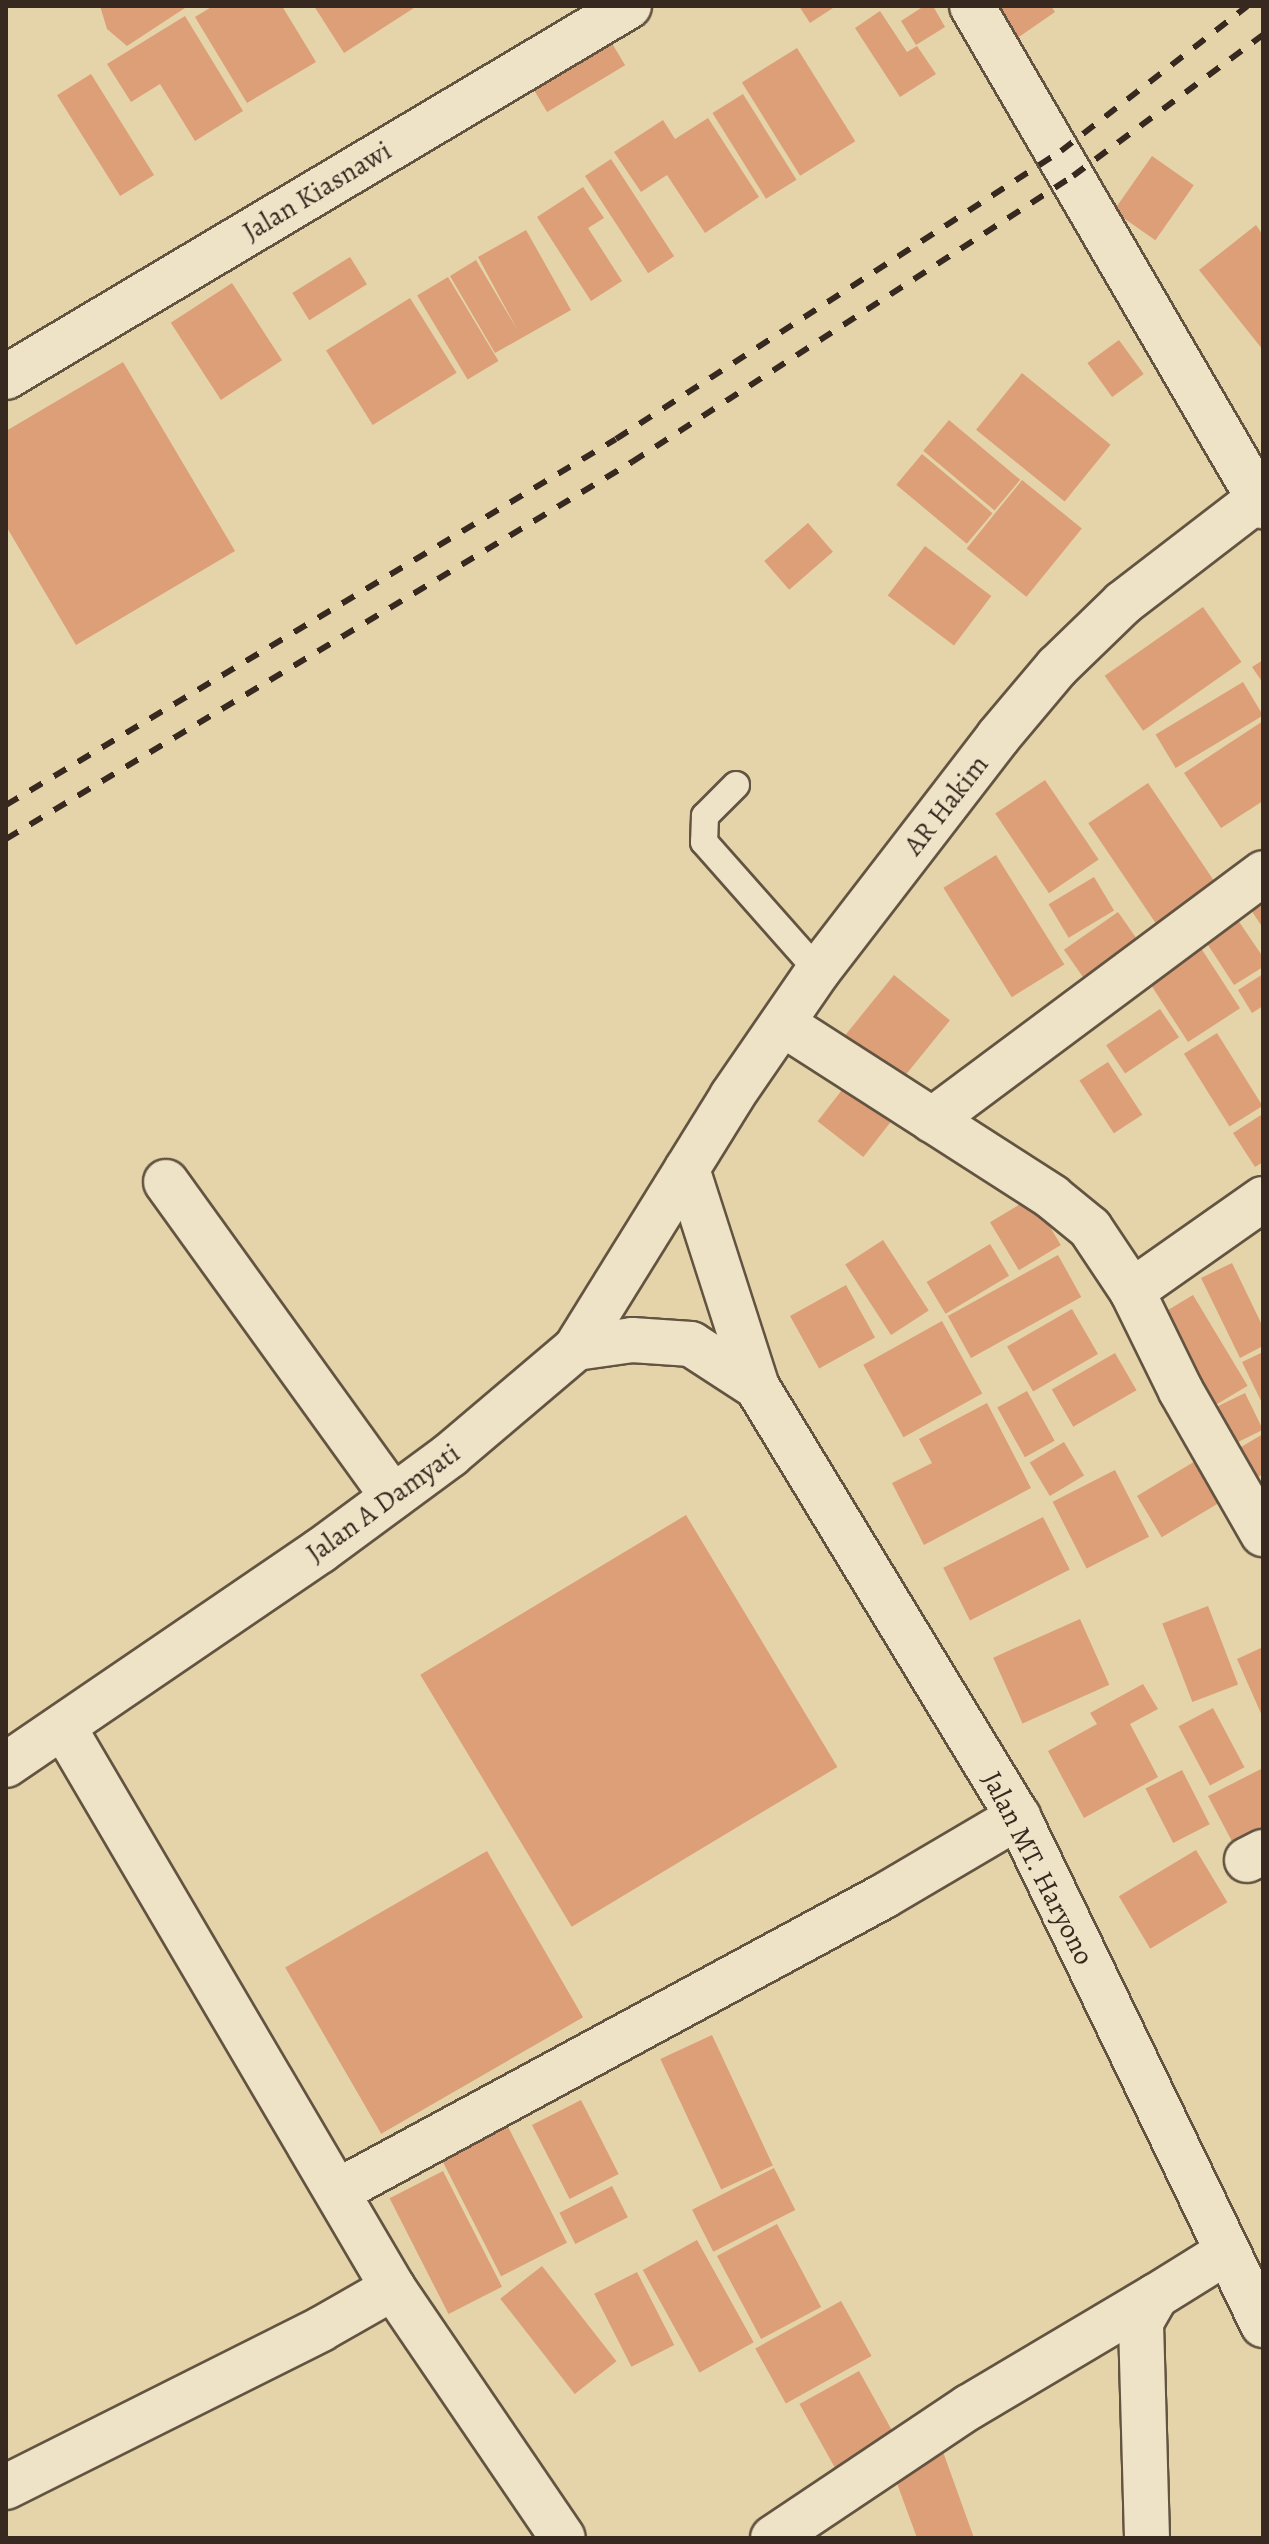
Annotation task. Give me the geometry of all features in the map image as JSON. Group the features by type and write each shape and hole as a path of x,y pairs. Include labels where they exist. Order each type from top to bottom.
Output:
{"street":[{"name":"Jalan Kiasnawi","path":"6,377 629,6"},
{"path":"972,6 1061,151 1261,500"},
{"name":"AR Hakim","path":"687,1169 818,971 1057,667 1123,603 1261,500"},
{"path":"932,1120 1263,873"},
{"path":"783,1024 1074,1214 1108,1250 1132,1291 1181,1391 1263,1534"},
{"name":"Jalan A Damyati","path":"6,1765 64,1728 393,1497 576,1348 687,1169"},
{"name":"Jalan MT. Haryono","path":"687,1169 757,1387 1018,1817 1225,2253 1263,2325"},
{"path":"166,1182 393,1497"},
{"path":"1132,1291 1263,1199"},
{"name":"Jalan MT. Haryono","path":"576,1348 632,1340 691,1344 757,1387"},
{"path":"64,1728 340,2190 393,2288 563,2538"},
{"path":"340,2190 884,1896 1018,1817"},
{"path":"773,2538 969,2407 1225,2253"},
{"path":"6,2487 321,2329 393,2288"},
{"path":"1147,2538 1140,2335 1147,2308 1156,2296"}],"lane":[{"path":"736,785 705,816 704,842 818,971"}],"building":[{"path":"100,6 188,6 127,46 107,29"},
{"path":"213,6 282,6 316,62 247,103 195,17"},
{"path":"314,6 417,6 344,53"},
{"path":"799,6 836,6 810,23"},
{"path":"924,6 933,6 945,27 916,45 901,21"},
{"path":"993,6 1051,6 1055,12 1016,39"},
{"path":"880,11 907,52 917,46 936,74 900,97 855,28"},
{"path":"185,16 243,111 195,141 160,84 131,102 107,64"},
{"path":"604,30 625,65 547,112 526,77"},
{"path":"797,48 855,141 800,176 742,82"},
{"path":"91,74 154,175 120,196 57,95"},
{"path":"743,94 797,180 766,199 712,113"},
{"path":"708,118 759,197 705,233 667,175 641,192 614,152 663,120 675,139"},
{"path":"1152,156 1194,185 1155,240 1114,211"},
{"path":"611,159 674,256 648,273 585,176"},
{"path":"583,187 604,218 588,228 622,281 591,301 537,217"},
{"path":"1256,225 1263,235 1263,350 1199,270"},
{"path":"526,230 571,310 495,353 450,276 476,260 518,331 478,257"},
{"path":"350,257 367,284 309,320 292,293"},
{"path":"448,277 498,361 468,380 417,296"},
{"path":"232,283 282,360 221,400 171,323"},
{"path":"410,298 457,373 373,425 326,350"},
{"path":"1119,340 1144,374 1112,397 1087,363"},
{"path":"123,362 235,551 76,645 6,526 6,431"},
{"path":"1022,373 1111,445 1065,501 976,430"},
{"path":"949,420 1020,480 995,510 923,451"},
{"path":"922,454 992,513 967,544 896,485"},
{"path":"1022,480 1082,528 1026,597 967,548"},
{"path":"808,523 833,552 789,590 764,561"},
{"path":"925,546 991,596 954,645 888,596"},
{"path":"1203,607 1241,662 1143,731 1105,676"},
{"path":"1263,660 1263,683 1252,667"},
{"path":"1243,682 1263,715 1176,768 1156,735"},
{"path":"1263,721 1263,801 1221,828 1184,773"},
{"path":"1045,780 1099,860 1049,893 995,814"},
{"path":"1148,783 1222,893 1163,934 1088,823"},
{"path":"996,855 1064,964 1012,997 943,888"},
{"path":"1094,877 1114,910 1069,938 1049,904"},
{"path":"1263,884 1263,928 1243,898"},
{"path":"1229,907 1263,957 1263,967 1234,985 1197,928"},
{"path":"1118,912 1144,949 1090,987 1064,950"},
{"path":"1197,942 1240,1008 1188,1042 1145,976"},
{"path":"1263,974 1263,1006 1252,1013 1238,990"},
{"path":"894,975 950,1020 897,1086 841,1040"},
{"path":"1160,1009 1179,1037 1125,1074 1106,1045"},
{"path":"1217,1033 1263,1106 1229,1127 1184,1054"},
{"path":"1108,1062 1142,1115 1114,1133 1079,1081"},
{"path":"849,1081 895,1117 863,1157 818,1121"},
{"path":"1261,1115 1263,1162 1255,1167 1233,1133"},
{"path":"1032,1197 1061,1245 1019,1270 990,1222"},
{"path":"883,1240 929,1310 891,1335 845,1265"},
{"path":"990,1244 1009,1276 946,1314 927,1282"},
{"path":"1058,1255 1081,1297 971,1358 948,1316"},
{"path":"1232,1263 1263,1327 1263,1346 1240,1358 1201,1278"},
{"path":"846,1285 875,1337 819,1369 790,1316"},
{"path":"1193,1295 1248,1386 1206,1411 1152,1320"},
{"path":"1072,1309 1098,1354 1033,1392 1007,1346"},
{"path":"942,1321 982,1394 904,1437 863,1365"},
{"path":"1263,1352 1263,1405 1242,1362"},
{"path":"1115,1353 1136,1390 1073,1427 1052,1390"},
{"path":"1027,1391 1055,1441 1025,1457 997,1407"},
{"path":"1245,1393 1263,1430 1220,1451 1202,1414"},
{"path":"987,1403 1031,1488 924,1545 892,1483 932,1463 919,1439"},
{"path":"1263,1434 1263,1474 1249,1482 1231,1453"},
{"path":"1064,1442 1084,1475 1050,1496 1030,1463"},
{"path":"1197,1460 1222,1501 1162,1537 1137,1496"},
{"path":"1115,1470 1149,1537 1087,1569 1053,1502"},
{"path":"686,1515 837,1767 572,1927 420,1675"},
{"path":"1043,1517 1070,1570 970,1620 943,1568"},
{"path":"1208,1606 1238,1684 1192,1702 1162,1624"},
{"path":"1080,1619 1109,1685 1022,1723 993,1658"},
{"path":"1263,1647 1263,1718 1237,1659"},
{"path":"1143,1684 1158,1709 1130,1724 1158,1777 1084,1818 1048,1751 1097,1724 1090,1713"},
{"path":"1213,1708 1244,1767 1210,1785 1179,1726"},
{"path":"1263,1768 1263,1833 1235,1847 1208,1796"},
{"path":"1182,1770 1210,1824 1173,1843 1145,1789"},
{"path":"1196,1850 1227,1902 1150,1949 1119,1896"},
{"path":"487,1851 583,2017 381,2134 285,1968"},
{"path":"712,2035 773,2166 721,2190 660,2059"},
{"path":"581,2100 619,2174 570,2199 532,2125"},
{"path":"503,2117 567,2243 501,2276 437,2151"},
{"path":"774,2168 795,2210 713,2252 692,2210"},
{"path":"443,2171 502,2287 449,2314 390,2198"},
{"path":"612,2186 628,2217 575,2244 559,2213"},
{"path":"777,2224 821,2307 761,2339 717,2256"},
{"path":"697,2240 754,2342 699,2372 643,2270"},
{"path":"542,2266 616,2361 575,2394 500,2299"},
{"path":"637,2272 674,2345 631,2367 594,2294"},
{"path":"841,2301 872,2356 786,2404 755,2349"},
{"path":"859,2371 897,2440 838,2473 800,2404"},
{"path":"942,2449 974,2538 917,2538 891,2467"}],"railway":[{"path":"6,805 616,439 1061,151 1247,6"},
{"path":"6,839 632,462 1073,176 1263,35"}]}
